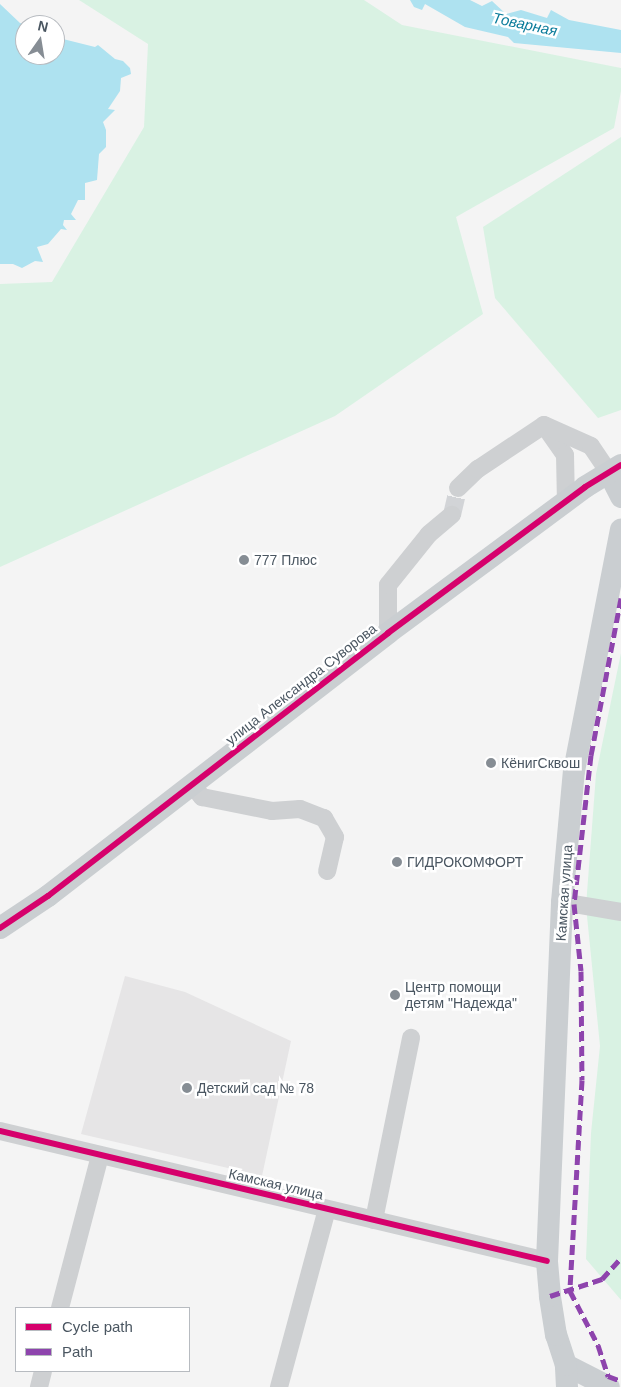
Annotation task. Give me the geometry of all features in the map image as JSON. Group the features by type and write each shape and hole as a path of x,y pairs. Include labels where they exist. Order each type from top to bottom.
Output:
{"main road":[{"path":"615,469 621,497"},
{"name":"улица Александра Суворова","path":"0,928 48,896 388,633 566,501 615,469"},
{"name":"Камская улица","path":"567,1376 556,1335 547,1261 562,902 574,771 621,530"},
{"path":"567,1376 609,1387"}],"street":[{"path":"544,425 591,446 615,469"},
{"path":"458,488 478,468 544,425"},
{"path":"544,425 565,455 566,501"},
{"path":"388,633 388,585 429,534 452,515"},
{"path":"192,786 202,797 272,811 300,809 324,818 335,837 327,871"},
{"path":"562,902 621,912"},
{"path":"374,1220 411,1038"},
{"name":"Камская улица","path":"0,1132 100,1154 547,1261"},
{"path":"60,1307 100,1154"},
{"path":"279,1387 327,1209"},
{"path":"39,1387 43,1372"}],"shaded area":[{"name":"Детский сад № 78","path":"125,976 185,992 291,1041 262,1176 81,1134"}],"green space":[{"path":"79,0 364,0 402,25 621,68 621,91 614,128 456,217 483,314 335,416 0,567 0,284 52,282 144,127 148,44"},
{"path":"621,137 621,410 598,418 495,298 483,227"},
{"path":"621,653 621,1300 586,1259 591,1133 600,1046 586,906 596,774"}],"water":[{"name":"Товарная","path":"410,0 470,0 482,6 492,1 506,14 521,10 547,18 551,10 569,20 621,30 621,53 514,43 508,37 465,27 425,4 422,10 414,7"},
{"path":"0,4 15,18 15,65 65,65 65,40 95,47 98,45 115,59 123,61 130,68 131,74 121,78 120,91 108,109 115,110 103,122 106,130 106,147 99,154 97,180 85,183 85,200 78,200 71,214 76,220 64,220 63,225 67,230 61,229 48,244 37,247 43,262 35,261 22,268 13,264 0,264"}],"tunnel":[{"path":"452,515 458,488"}],"marked path":[{"path":"621,598 591,755 574,904 581,971 582,1080 570,1291 598,1345 608,1376 621,1381"},
{"path":"550,1296 602,1279 621,1258"}],"cycle path":[{"path":"0,928 48,896 388,633 585,487 621,465"},
{"path":"0,1131 547,1261"}],"place":[{"name":"777 Плюс","path":"244,560"},
{"name":"КёнигСквош","path":"491,763"},
{"name":"ГИДРОКОМФОРТ","path":"397,862"},
{"name":"Центр помощи детям \"Надежда\"","path":"395,995"},
{"name":"Детский сад № 78","path":"187,1088"}]}
